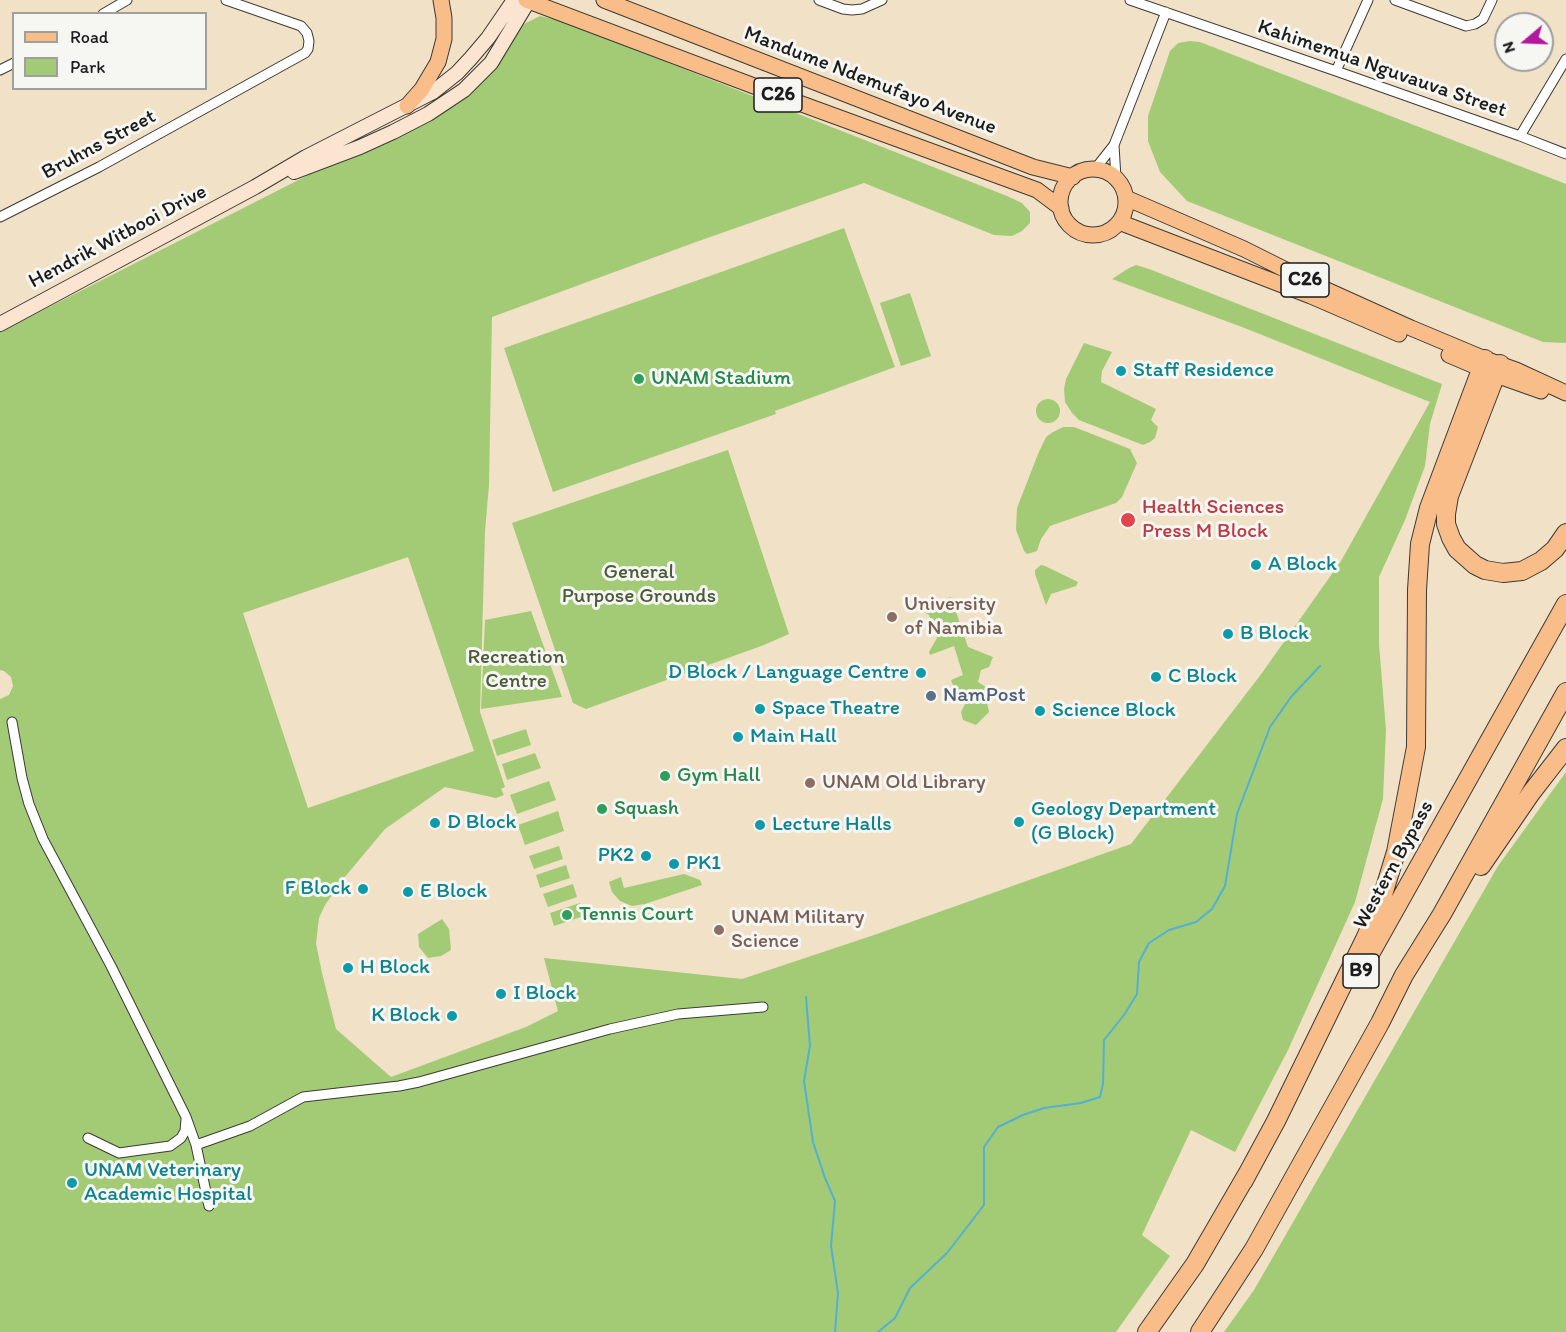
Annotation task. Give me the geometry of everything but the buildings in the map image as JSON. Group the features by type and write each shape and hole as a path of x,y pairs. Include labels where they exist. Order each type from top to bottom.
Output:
{"highway":[{"path":"1491,367 1449,496 1446,524 1450,538 1457,549 1475,565 1485,570 1503,573 1522,571 1541,561 1555,549 1566,532"},
{"path":"1243,1182 1276,1121 1366,937 1382,898 1396,852 1416,747 1417,590 1420,544 1429,508 1491,367"},
{"name":"Western Bypass","path":"1148,1332 1195,1264 1243,1182 1566,604"},
{"name":"B9","path":"1200,1332 1254,1250 1380,1023 1404,975 1442,914 1566,692"},
{"path":"1404,975 1454,907 1531,793 1566,748"}],"main road":[{"path":"406,106 422,89 438,62 444,39 441,0"},
{"name":"Hendrik Witbooi Drive","path":"0,324 255,187 306,157 433,92 457,73 524,0"},
{"name":"Hendrik Witbooi Drive","path":"255,187 385,136 449,101 464,90 491,63 524,0"},
{"name":"Mandume Ndemufayo Avenue","path":"524,0 1037,190 1061,208 1071,226 1081,233 1097,235 1112,230 1123,211"},
{"name":"Mandume Ndemufayo Avenue","path":"604,0 1034,167 1073,177"},
{"path":"1061,208 1063,190 1073,177 1083,171 1095,169 1106,172 1118,181 1123,211"},
{"name":"C26","path":"1123,211 1140,202 1491,367 1516,370 1566,393"},
{"name":"C26","path":"1123,211 1311,296 1491,367 1566,400"}],"street":[{"path":"106,12 127,0"},
{"name":"Bruhns Street","path":"0,217 99,167 305,53 308,49 307,33 302,26 226,0"},
{"path":"819,0 852,10 862,9 882,0"},
{"name":"Kahimemua Nguvauva Street","path":"1130,0 1566,154"},
{"path":"1336,71 1368,0"},
{"path":"1395,0 1466,26 1483,19 1492,0"},
{"path":"1095,169 1114,145 1166,12"},
{"name":"Kahimemua Nguvauva Street","path":"1520,136 1566,59"},
{"path":"1114,145 1118,181"},
{"path":"12,722 29,804 44,839 111,966 186,1117 196,1145 209,1206"},
{"path":"196,1145 250,1126 303,1097 399,1086 610,1029 678,1014 763,1007"},
{"path":"88,1138 119,1153 170,1146 181,1138 185,1131 186,1117"}],"green space":[{"path":"540,16 562,21 1007,196 1022,203 1030,212 1030,223 1022,231 1012,236 994,235 864,183 492,317 489,485 485,531 480,712 505,787 501,789 504,795 496,798 445,787 385,829 344,878 325,905 319,918 316,943 336,1029 391,1077 526,1027 558,1011 544,958 742,979 1131,844 1262,673 1341,561 1430,402 1242,327 1112,279 1136,265 1149,269 1442,384 1430,424 1425,466 1405,520 1379,577 1379,644 1386,730 1383,799 1355,902 1288,1050 1235,1152 1191,1130 1142,1235 1170,1256 1116,1332 0,1332 0,699 9,695 13,686 11,677 0,670 0,332 428,114 449,101 524,24","holes":["408,557 474,751 308,808 243,613"]},
{"path":"1200,42 1566,184 1566,343 1543,342 1187,201 1160,172 1148,141 1148,116 1170,51 1178,43"},
{"name":"UNAM Stadium","path":"844,228 895,367 775,411 776,414 553,492 504,348"},
{"path":"910,293 931,356 901,366 880,303"},
{"path":"1084,343 1112,352 1102,371 1101,382 1156,409 1151,420 1158,427 1155,438 1150,442 1143,445 1079,420 1072,413 1065,402 1064,389 1066,379"},
{"path":"1048,399 1056,403 1060,411 1056,419 1048,423 1040,419 1036,411 1040,403"},
{"path":"1063,427 1074,427 1130,449 1137,463 1122,497 1116,503 1050,526 1041,539 1037,551 1027,554 1016,530 1017,508 1046,437"},
{"name":"General Purpose Grounds","path":"728,450 789,634 586,709 573,703 512,523"},
{"path":"1041,565 1078,582 1076,586 1051,594 1046,605 1035,574 1035,570"},
{"path":"951,597 968,647 993,657 989,667 981,670 978,682 989,689 986,698 989,712 976,725 963,720 961,712 968,698 955,691 951,680 963,675 954,646 930,655 929,652 937,638 929,615 919,609"},
{"name":"Recreation Centre","path":"531,611 562,697 481,709 485,620"},
{"path":"526,729 531,745 497,756 492,740"},
{"path":"535,753 541,768 507,780 502,764"},
{"path":"1566,772 1566,1332 1224,1332 1254,1290 1498,866"},
{"path":"549,781 556,800 517,814 510,795"},
{"path":"558,811 564,831 525,845 518,825"},
{"path":"559,846 563,859 534,869 529,856"},
{"path":"566,865 570,878 540,888 536,875"},
{"path":"684,874 700,880 702,885 645,904 632,906 620,901 612,892 609,882 621,877 624,888"},
{"path":"573,884 577,897 548,907 543,894"},
{"name":"Tennis Court","path":"580,903 584,916 554,926 550,913"},
{"path":"442,919 449,929 451,950 441,956 428,958 419,947 418,934"}],"waterway":[{"path":"878,1332 895,1318 910,1288 947,1253 984,1205 984,1147 998,1127 1044,1108 1081,1103 1100,1097 1103,1084 1104,1040 1137,994 1139,962 1149,943 1169,930 1196,922 1212,909 1225,886 1237,814 1270,727 1291,697 1320,666"},
{"path":"806,997 810,1046 804,1081 813,1142 835,1201 831,1246 838,1293 835,1332"}],"place":[{"name":"Staff Residence","path":"1121,371"},
{"name":"UNAM Stadium","path":"639,379"},
{"name":"Health Sciences Press M Block","path":"1128,520"},
{"name":"A Block","path":"1256,565"},
{"name":"University of Namibia","path":"892,617"},
{"name":"B Block","path":"1228,634"},
{"name":"D Block / Language Centre","path":"921,673"},
{"name":"C Block","path":"1156,677"},
{"name":"NamPost","path":"931,696"},
{"name":"Space Theatre","path":"760,709"},
{"name":"Science Block","path":"1040,711"},
{"name":"Main Hall","path":"738,737"},
{"name":"Gym Hall","path":"665,776"},
{"name":"UNAM Old Library","path":"810,783"},
{"name":"Squash","path":"602,809"},
{"name":"Geology Department (G Block)","path":"1019,822"},
{"name":"D Block","path":"435,823"},
{"name":"Lecture Halls","path":"760,825"},
{"name":"PK2","path":"646,856"},
{"name":"PK1","path":"674,864"},
{"name":"F Block","path":"363,889"},
{"name":"E Block","path":"408,892"},
{"name":"Tennis Court","path":"567,915"},
{"name":"UNAM Military Science","path":"719,930"},
{"name":"H Block","path":"348,968"},
{"name":"I Block","path":"501,994"},
{"name":"K Block","path":"452,1016"},
{"name":"UNAM Veterinary Academic Hospital","path":"72,1183"}]}
